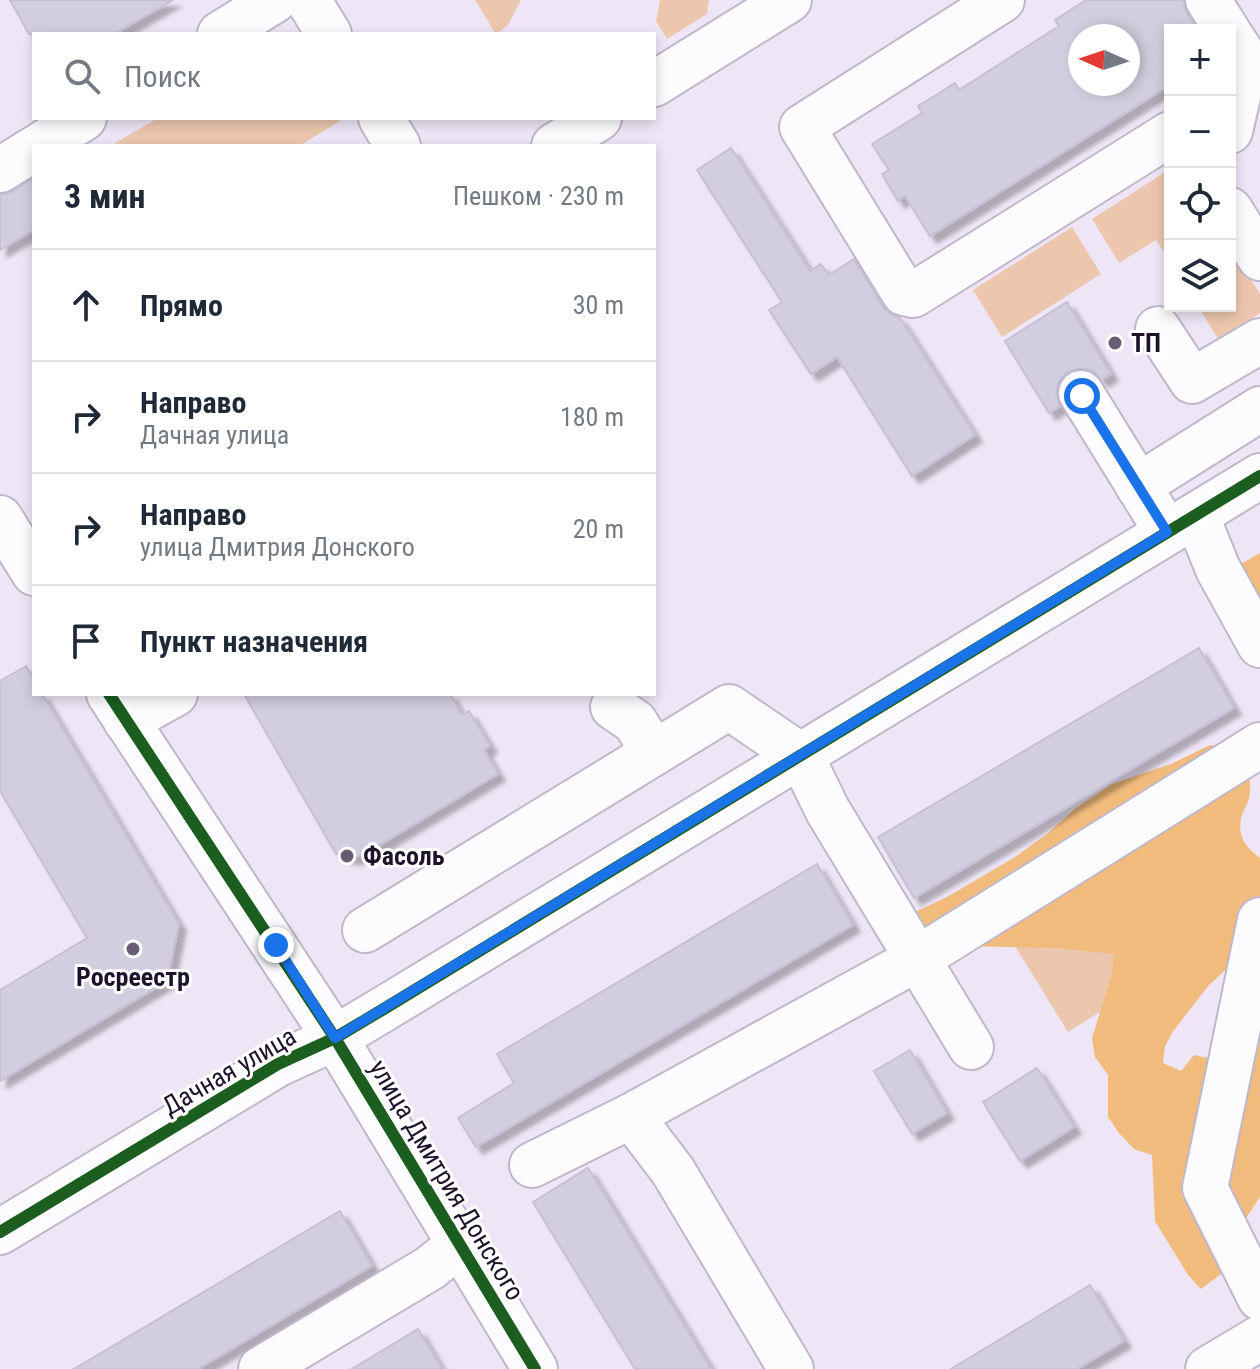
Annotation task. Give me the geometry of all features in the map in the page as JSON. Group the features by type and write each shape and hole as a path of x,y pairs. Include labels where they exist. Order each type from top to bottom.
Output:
{"street":[{"path":"223,32 275,0"},
{"path":"308,0 328,32"},
{"path":"656,83 789,0"},
{"path":"1002,0 802,127 904,293 913,295 1164,138"},
{"path":"1208,0 1224,24"},
{"path":"1236,44 1245,60 1236,94"},
{"path":"42,144 81,120"},
{"path":"382,120 397,144"},
{"path":"557,144 596,120"},
{"path":"0,170 32,150"},
{"path":"1236,220 1260,258"},
{"path":"1158,329 1192,381 1260,341"},
{"path":"1081,393 1138,486 1182,524 1218,569 1260,645"},
{"path":"1138,486 1260,409"},
{"name":"Дачная улица","path":"0,1232 278,1064 335,1038 1260,476"},
{"path":"2,528 32,570"},
{"path":"117,707 166,696"},
{"name":"улица Дмитрия Донского","path":"117,707 335,1038 535,1369"},
{"path":"613,707 635,722 654,753"},
{"path":"365,930 729,707 801,756 828,811 971,1047"},
{"path":"532,1165 631,1116 917,959 1260,745"},
{"path":"1260,920 1205,1188 1260,1298"},
{"path":"631,1116 673,1171 791,1369"},
{"path":"261,1369 312,1356 460,1244"},
{"path":"1208,1369 1260,1338"}],"shaded area":[{"path":"475,0 521,0 508,25 495,32"},
{"path":"660,0 709,0 707,14 667,39 656,21"},
{"path":"155,120 340,121 302,144 115,143"},
{"path":"1164,173 1164,252 1156,240 1119,263 1092,219"},
{"path":"1072,227 1101,274 1002,337 973,290"},
{"path":"1236,256 1260,294 1260,313 1218,339 1202,312 1236,312"},
{"path":"1260,553 1260,606 1229,571"},
{"path":"1210,745 1227,747 1235,752 1249,776 1249,798 1240,828 1246,845 1260,858 1260,951 1232,964 1209,985 1174,1030 1165,1046 1163,1063 1181,1071 1194,1055 1213,1059 1260,1041 1260,1197 1239,1229 1233,1265 1201,1289 1188,1275 1155,1221 1152,1155 1134,1149 1108,1117 1108,1075 1095,1057 1092,1038 1112,974 1114,954 1056,948 919,945 911,914 1015,857 1076,808 1112,784 1171,764"},
{"path":"1240,924 1068,1032 1005,930"}],"building":[{"path":"10,0 173,0 117,32 29,34"},
{"path":"1086,0 1183,0 1194,24 1164,24 1164,89 930,236 905,196 898,201 882,174 889,170 872,144 922,113 918,106 955,83 959,90 1059,26 1055,20"},
{"path":"731,148 810,271 821,264 829,275 854,259 883,307 900,318 975,435 912,476 837,357 811,374 769,310 782,302 697,170"},
{"path":"32,179 32,231 0,250 0,195"},
{"path":"1067,302 1111,374 1102,380 1093,371 1081,368 1067,372 1059,381 1056,393 1060,406 1049,413 1005,341"},
{"path":"1199,648 1234,708 914,898 878,837"},
{"path":"26,666 32,676 32,696 43,696 179,924 167,981 0,1081 0,990 87,938 0,791 0,681"},
{"path":"245,696 451,696 462,715 469,711 490,746 484,750 498,774 368,852 354,858 336,854"},
{"path":"817,864 853,925 476,1147 458,1118 514,1083 497,1054"},
{"path":"910,1050 947,1113 912,1134 874,1071"},
{"path":"1037,1068 1074,1127 1020,1161 983,1102"},
{"path":"588,1168 711,1369 635,1369 533,1202"},
{"path":"340,1211 372,1266 198,1369 74,1369"},
{"path":"1090,1285 1124,1341 1077,1369 951,1369"},
{"path":"418,1329 442,1369 352,1369"}],"cycle path":[{"path":"0,1232 278,1064 335,1038 382,1010 1260,476"},
{"path":"110,696 335,1038 535,1369"}],"place":[{"name":"ТП","path":"1115,343"},
{"name":"Фасоль","path":"347,856"},
{"name":"Росреестр","path":"133,949"}],"route":[{"path":"276,945 335,1038 1167,532 1082,396"}]}
